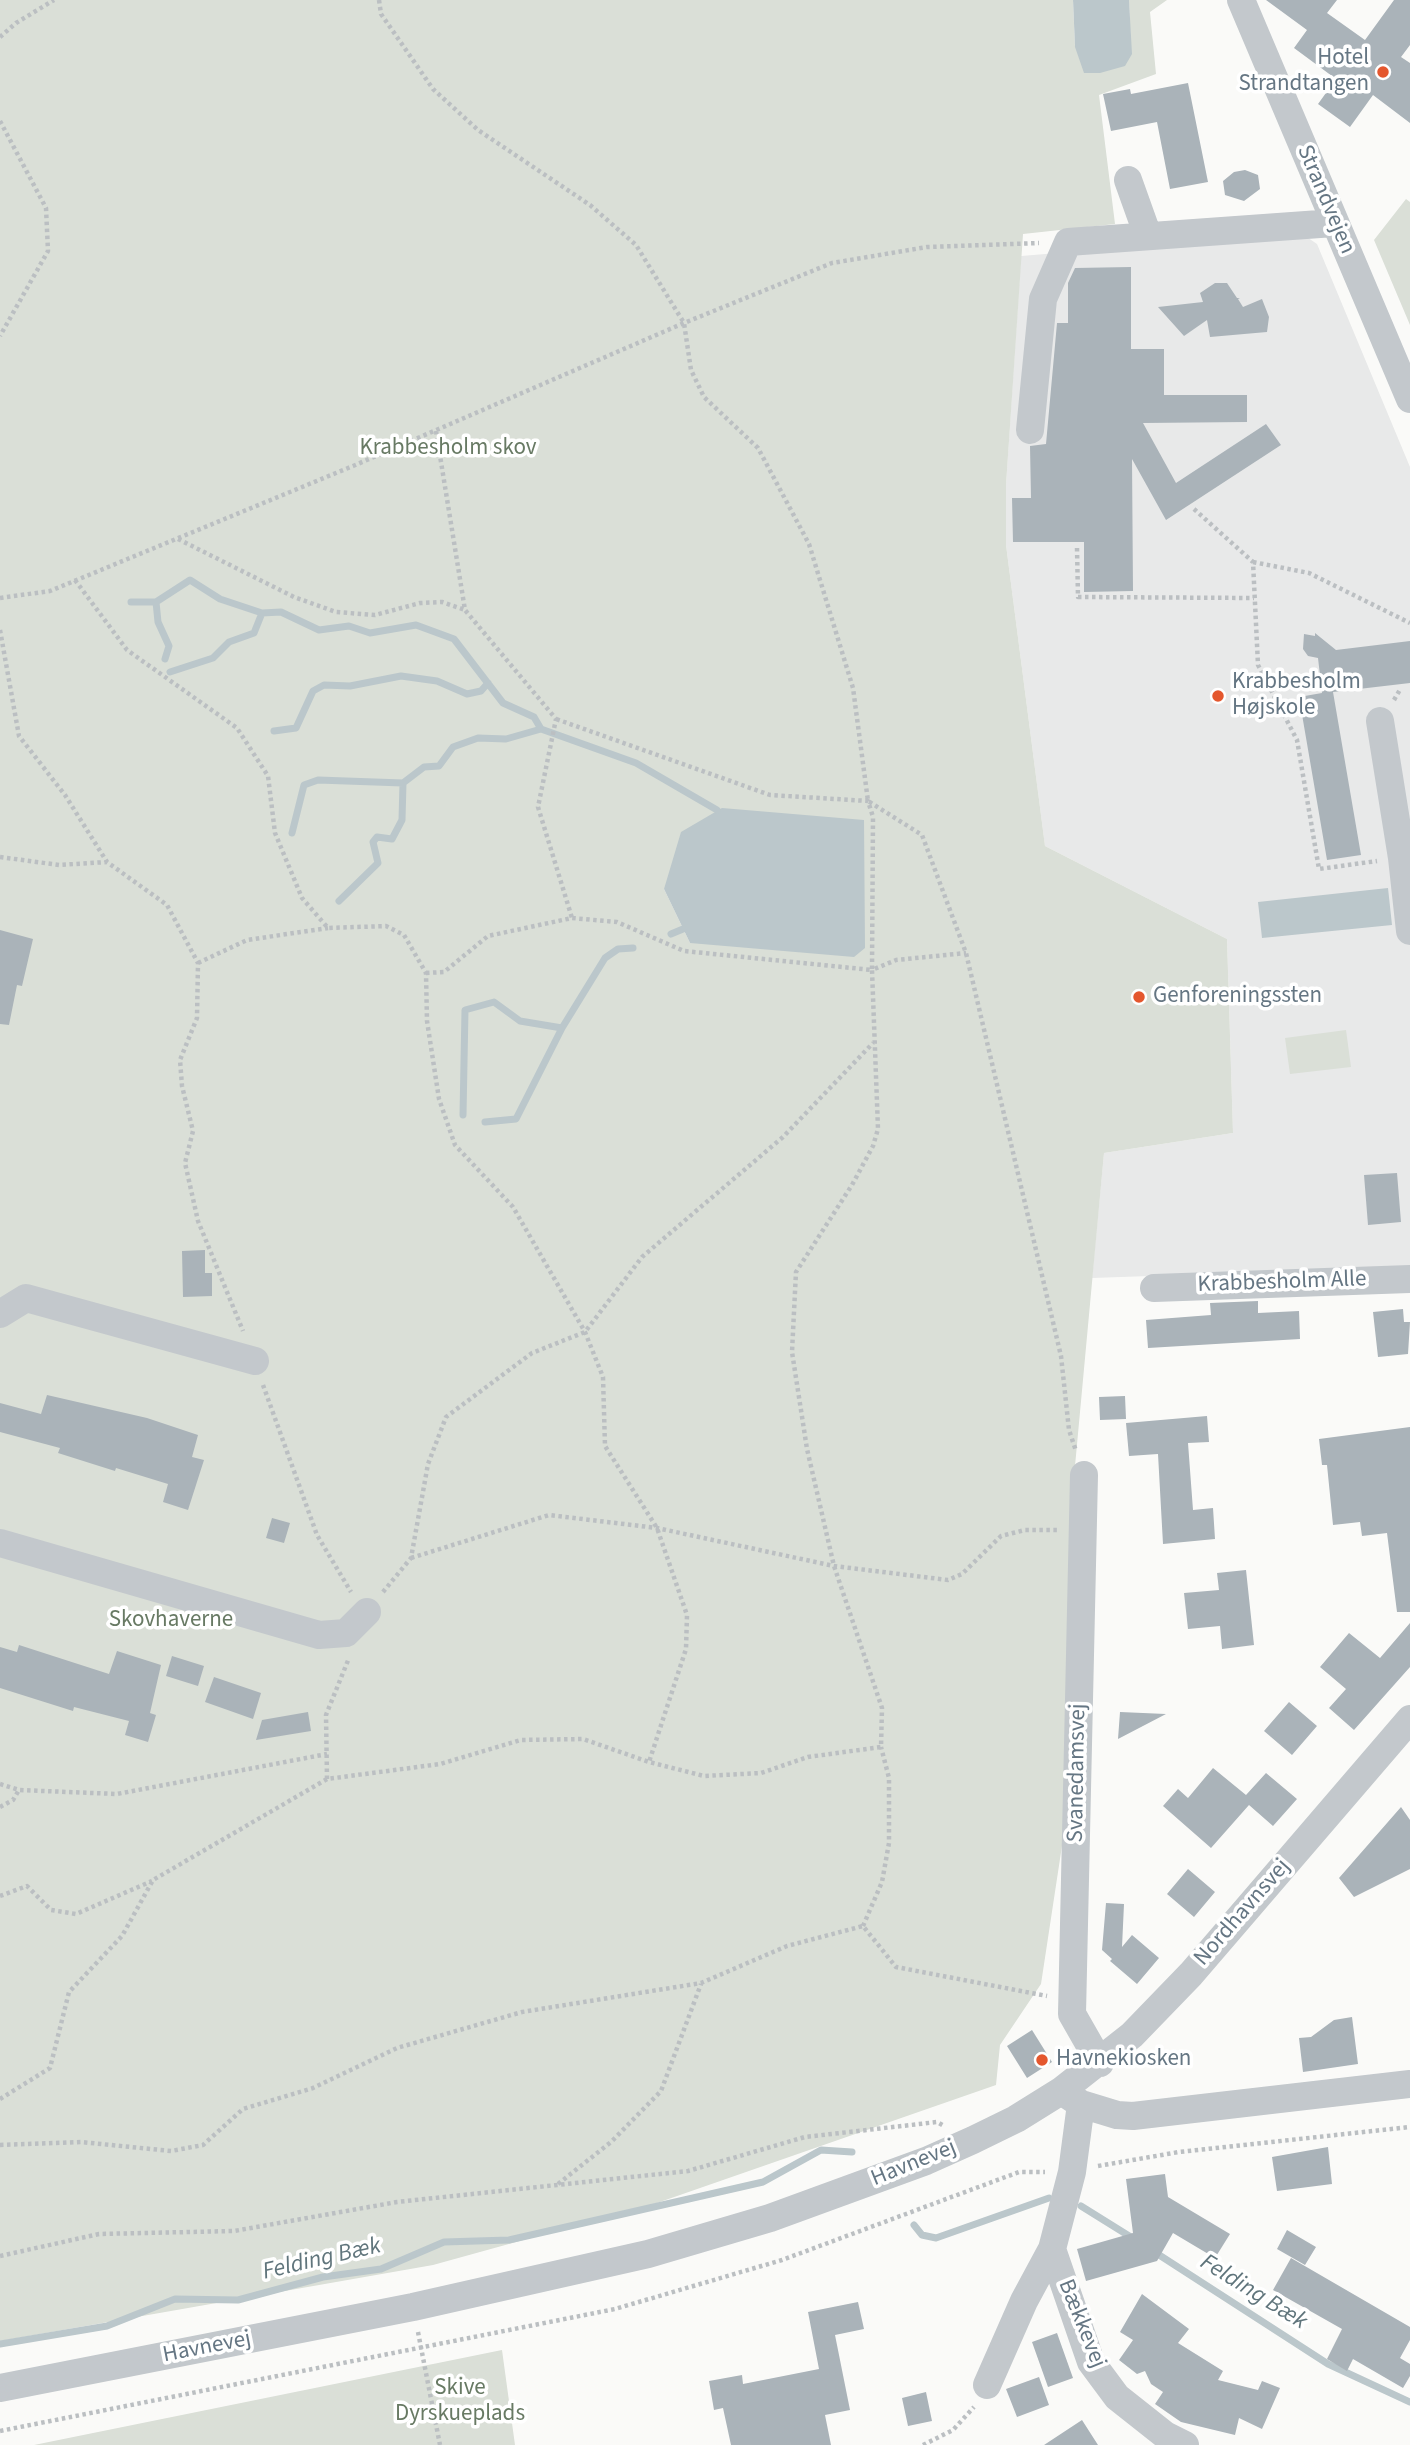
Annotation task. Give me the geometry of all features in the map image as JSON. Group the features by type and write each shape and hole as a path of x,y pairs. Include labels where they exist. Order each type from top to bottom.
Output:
{"street":[{"name":"Strandvejen","path":"1241,0 1410,400"},
{"path":"1128,180 1148,236"},
{"path":"1030,430 1043,299 1068,242 1334,223"},
{"path":"1380,721 1402,858 1410,931"},
{"name":"Krabbesholm Alle","path":"1154,1288 1410,1279"},
{"path":"0,1314 26,1298 255,1361"},
{"name":"Svanedamsvej","path":"1084,1475 1072,2014 1100,2063"},
{"path":"0,1543 319,1636 346,1633 367,1612"},
{"name":"Nordhavnsvej","path":"1071,2098 1100,2063 1191,1974 1410,1719"},
{"path":"1071,2098 1117,2115 1133,2116 1410,2084"},
{"name":"Havnevej","path":"0,2388 413,2307 648,2255 770,2218 926,2161 1016,2119 1071,2098"},
{"name":"Bækkevej","path":"987,2385 1024,2301 1052,2249 1072,2172 1071,2098"},
{"name":"Bækkevej","path":"1052,2249 1091,2362 1117,2396 1165,2435 1185,2445"}],"path":[{"path":"0,37 16,23 54,0"},
{"path":"379,0 381,14 433,89 478,130 590,205 636,245 684,323 691,370 704,397 758,448 809,544 853,688 868,801 873,817 873,1043 878,1129 873,1146 796,1272 792,1352 807,1449 834,1566 882,1708 881,1747 889,1778 889,1843 882,1882 863,1926"},
{"path":"0,121 46,208 48,251 0,336"},
{"path":"0,598 50,590 75,580 832,263 927,247 1068,242"},
{"path":"436,430 465,610 556,719 770,795 868,801 922,835 967,953 1061,1356 1069,1430 1084,1475"},
{"path":"1194,509 1253,562 1309,573 1410,623"},
{"path":"178,538 294,597 336,612 375,615 420,603 442,602 465,610"},
{"path":"1077,548 1078,597 1254,597"},
{"path":"1253,562 1258,665 1297,740 1319,869 1402,858"},
{"path":"75,580 127,650 237,728 268,776 275,833 302,898 328,928"},
{"path":"0,630 19,737 65,795 107,862 167,905 198,962 197,1017 180,1060 182,1086 193,1131 185,1163 198,1222 255,1361 317,1535 349,1590 367,1612 411,1558 428,1464 446,1417 532,1353 584,1332 642,1257 783,1137 873,1043"},
{"path":"556,719 538,807 572,918"},
{"path":"0,857 59,865 107,862"},
{"path":"426,973 444,972 488,936 572,918 617,922 684,951 872,970 896,960 967,953"},
{"path":"198,962 247,940 328,928 386,926 404,935 426,973 427,1021 439,1099 455,1144 513,1207 584,1332 603,1377 605,1446 656,1528 687,1615 686,1649 649,1762"},
{"path":"411,1558 549,1515 656,1528 834,1566 948,1580 962,1574 1001,1536 1025,1530 1083,1530"},
{"path":"327,1779 326,1715 352,1651"},
{"path":"0,1896 27,1886 51,1910 76,1914 153,1880 327,1779 440,1764 520,1740 583,1739 649,1762 704,1776 761,1773 807,1757 881,1747"},
{"path":"0,1784 19,1790 117,1794 327,1754"},
{"path":"0,1807 13,1800 19,1790"},
{"path":"0,2099 50,2068 69,1992 122,1936 153,1880"},
{"path":"863,1926 896,1967 977,1985 1072,2000"},
{"path":"0,2145 81,2142 171,2151 203,2146 243,2109 313,2088 397,2048 522,2012 701,1983 787,1946 863,1926"},
{"path":"556,2185 611,2142 661,2091 701,1983"},
{"path":"0,2256 99,2234 234,2231 397,2202 688,2171 805,2137 864,2128 937,2122 973,2140"},
{"path":"0,2431 615,2309 782,2260 1019,2172 1072,2172 1179,2152 1410,2127"},
{"path":"413,2307 440,2445"},
{"path":"923,2445 953,2430 972,2411 987,2385"}],"shaded area":[{"path":"1073,0 1129,0 1132,54 1125,66 1100,73 1084,73 1075,47"},
{"name":"Krabbesholm Højskole","path":"1301,233 1317,244 1410,467 1410,1267 1092,1278 1104,1153 1233,1133 1227,939 1045,846 1006,545 1006,485 1021,256"},
{"path":"722,808 864,820 865,948 854,957 690,943 664,889 681,832"},
{"path":"1388,888 1392,925 1262,938 1258,902"}],"green space":[{"name":"Krabbesholm skov","path":"0,0 1073,0 1075,47 1131,55 1129,0 1167,0 1150,12 1156,74 1099,95 1115,224 1023,234 1006,485 1006,545 1045,846 1227,939 1233,1133 1104,1153 1075,1466 1065,1826 1041,1984 1000,2045 996,2085 657,2203 433,2265 0,2341","holes":["864,820 690,943 664,889"]},
{"path":"1406,199 1410,202 1410,325 1374,240"},
{"path":"1346,1030 1351,1067 1290,1074 1285,1038"},
{"name":"Skive Dyrskueplads","path":"502,2350 515,2445 34,2445"}],"building":[{"path":"1266,0 1337,0 1327,13 1365,40 1394,0 1410,0 1410,45 1401,57 1410,63 1410,123 1373,95 1350,127 1318,104 1336,79 1294,48 1307,30"},
{"path":"1188,83 1208,182 1170,189 1157,122 1111,131 1103,94 1130,89 1131,94"},
{"path":"1245,170 1258,175 1260,189 1244,201 1225,195 1223,181 1234,172"},
{"path":"1131,267 1131,349 1164,349 1164,395 1247,395 1247,422 1143,423 1176,483 1266,424 1281,445 1166,520 1132,459 1133,591 1084,592 1084,542 1013,542 1012,498 1031,498 1030,446 1046,444 1057,323 1068,323 1068,283 1075,268"},
{"path":"1215,283 1227,283 1237,298 1240,298 1238,299 1243,307 1262,299 1269,317 1267,332 1210,337 1207,320 1184,336 1158,307 1203,302 1200,293"},
{"path":"1315,633 1336,650 1410,641 1410,683 1333,692 1361,855 1327,860 1299,697 1322,693 1318,658 1308,656 1303,649 1304,634 1315,636"},
{"path":"0,930 33,939 22,986 17,985 9,1025 0,1024"},
{"path":"1397,1173 1401,1222 1368,1225 1364,1175"},
{"path":"205,1250 205,1273 212,1273 212,1296 183,1297 182,1251"},
{"path":"1258,1301 1258,1313 1299,1311 1300,1339 1148,1348 1146,1320 1211,1315 1210,1303"},
{"path":"1403,1309 1404,1322 1410,1322 1408,1354 1378,1357 1373,1312"},
{"path":"47,1395 147,1418 198,1435 192,1457 204,1460 188,1510 163,1502 168,1484 116,1468 115,1471 58,1453 60,1448 0,1432 0,1403 41,1414"},
{"path":"1125,1396 1126,1419 1100,1420 1099,1397"},
{"path":"1207,1416 1209,1442 1188,1443 1193,1510 1213,1508 1215,1539 1163,1544 1158,1454 1129,1456 1126,1423"},
{"path":"1410,1427 1410,1612 1397,1612 1387,1533 1362,1536 1360,1522 1333,1525 1327,1465 1322,1465 1319,1439"},
{"path":"272,1518 290,1523 284,1543 266,1538"},
{"path":"1246,1570 1254,1645 1222,1649 1220,1626 1188,1629 1184,1593 1219,1590 1217,1573"},
{"path":"1410,1623 1410,1667 1354,1730 1329,1708 1346,1689 1320,1667 1349,1633 1380,1658"},
{"path":"19,1645 109,1674 117,1651 161,1665 150,1713 156,1715 148,1742 125,1735 129,1721 74,1707 73,1711 0,1688 0,1647 17,1652"},
{"path":"172,1656 204,1666 198,1686 166,1676"},
{"path":"214,1677 261,1693 253,1719 205,1702"},
{"path":"1289,1702 1317,1726 1292,1755 1264,1731"},
{"path":"308,1712 311,1731 256,1740 262,1720"},
{"path":"1120,1712 1166,1714 1118,1739"},
{"path":"1213,1768 1246,1795 1266,1773 1297,1799 1273,1826 1249,1805 1211,1848 1163,1806 1178,1789 1188,1798"},
{"path":"1401,1807 1410,1820 1410,1869 1354,1897 1339,1878"},
{"path":"1188,1869 1215,1892 1194,1917 1167,1894"},
{"path":"1106,1903 1124,1904 1122,1947 1132,1935 1159,1958 1137,1984 1110,1961 1112,1959 1102,1950"},
{"path":"1352,2017 1358,2064 1303,2072 1299,2038 1311,2037 1334,2020"},
{"path":"1032,2030 1052,2062 1027,2078 1007,2046"},
{"path":"1328,2147 1332,2184 1277,2191 1272,2157"},
{"path":"1165,2174 1168,2197 1230,2234 1215,2258 1173,2233 1157,2261 1086,2281 1077,2249 1133,2233 1126,2179"},
{"path":"1287,2230 1316,2247 1305,2265 1277,2249"},
{"path":"1291,2258 1410,2327 1410,2340 1400,2358 1410,2364 1410,2376 1403,2388 1353,2359 1347,2371 1327,2359 1342,2329 1273,2290"},
{"path":"1142,2294 1189,2329 1178,2343 1223,2371 1218,2380 1258,2390 1262,2381 1280,2388 1262,2429 1239,2418 1235,2435 1181,2422 1155,2404 1163,2392 1151,2384 1145,2371 1137,2374 1119,2360 1133,2340 1120,2332"},
{"path":"858,2302 864,2329 835,2335 850,2410 825,2415 831,2445 731,2445 723,2408 714,2410 709,2381 742,2375 743,2384 819,2369 808,2312"},
{"path":"1057,2333 1073,2378 1048,2387 1032,2342"},
{"path":"1039,2377 1049,2405 1017,2417 1006,2389"},
{"path":"926,2392 932,2421 908,2426 902,2398"},
{"path":"1082,2420 1098,2445 1044,2445"}],"waterway":[{"path":"131,602 156,602 190,580 220,599 262,613 281,612 319,630 349,626 370,633 416,625 454,639 503,703 534,717 541,729 636,763 717,810"},
{"path":"156,602 158,622 169,646 165,659"},
{"path":"170,672 213,658 229,642 254,633 262,613"},
{"path":"274,731 296,728 313,691 324,685 350,686 401,676 437,681 467,694 481,691 488,683"},
{"path":"292,833 304,785 318,780 403,783 424,767 439,766 453,747 478,738 506,739 541,729"},
{"path":"339,901 378,863 373,842 377,837 392,839 402,820 403,783"},
{"path":"671,934 683,929"},
{"path":"485,1122 516,1119 562,1028 605,958 618,949 633,948"},
{"path":"463,1115 465,1010 494,1002 520,1021 562,1028"},
{"name":"Felding Bæk","path":"0,2344 107,2326 175,2299 238,2300 323,2277 381,2269 444,2242 509,2240 763,2182 821,2150 852,2152"},
{"name":"Felding Bæk","path":"914,2225 922,2235 936,2238 1049,2198"},
{"name":"Felding Bæk","path":"1081,2206 1134,2239"},
{"name":"Felding Bæk","path":"1153,2251 1328,2364 1410,2402"}],"place":[{"name":"Hotel Strandtangen","path":"1383,72"},
{"name":"Krabbesholm Højskole","path":"1218,696"},
{"name":"Genforeningssten","path":"1139,997"},
{"name":"Havnekiosken","path":"1042,2060"}],"park label":[{"name":"Skovhaverne","path":"171,1621"}]}
